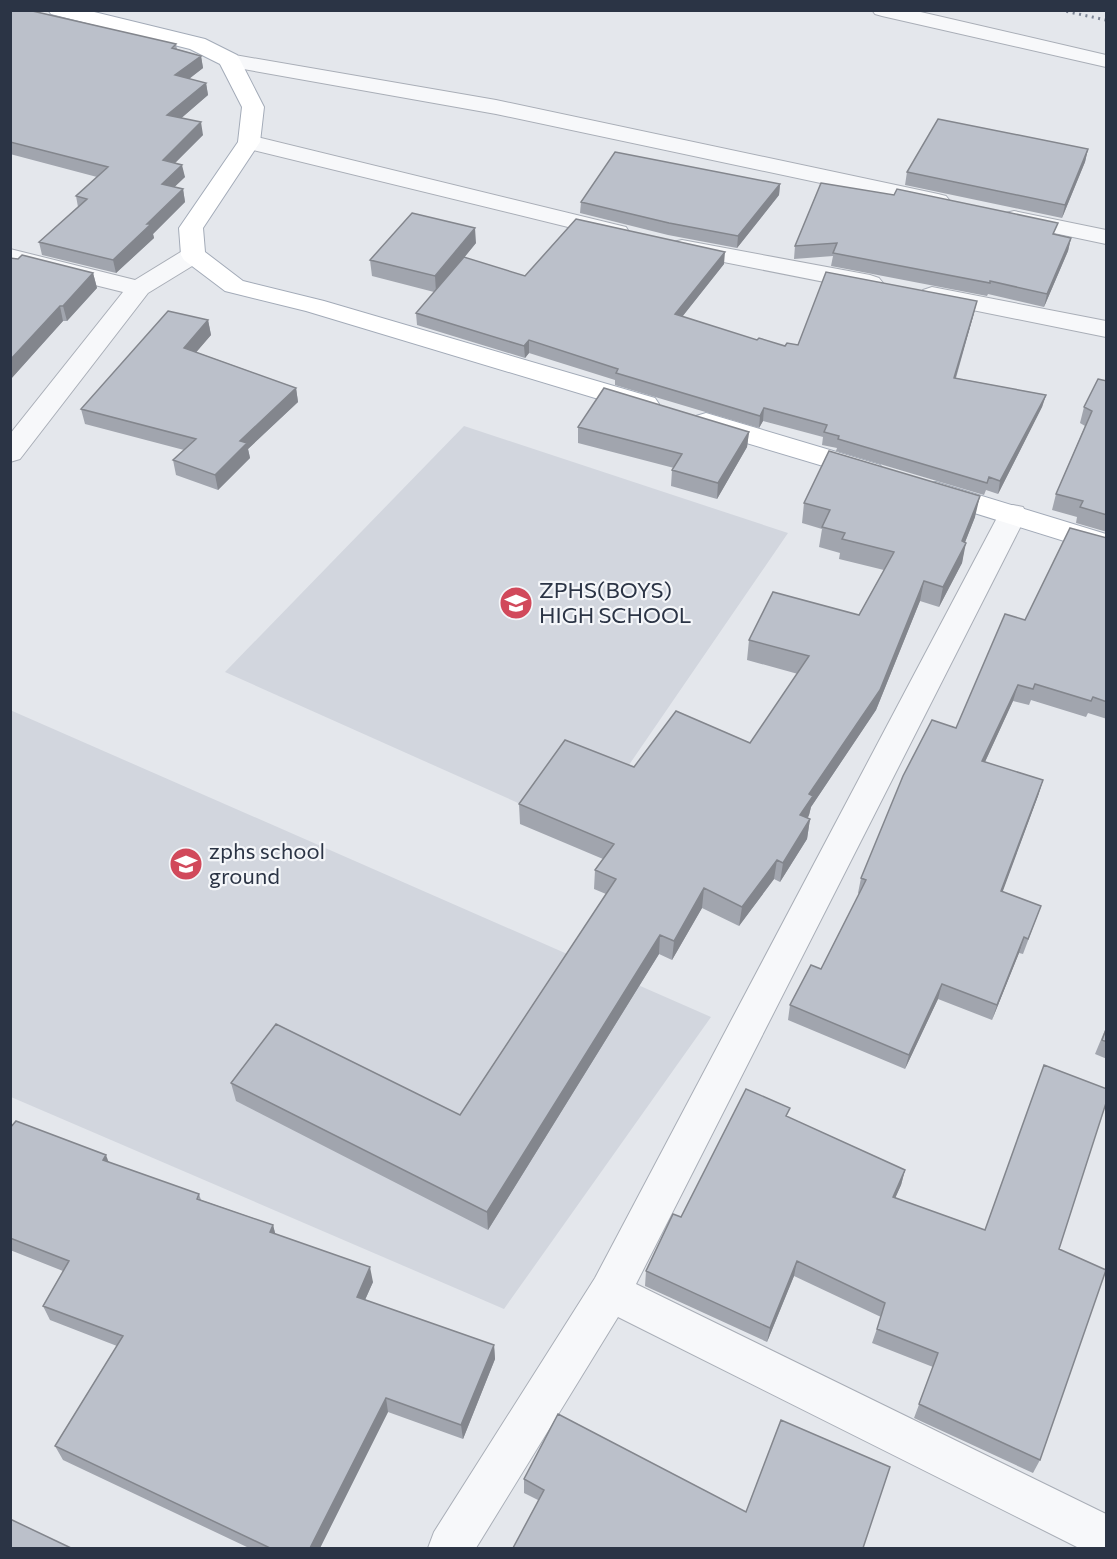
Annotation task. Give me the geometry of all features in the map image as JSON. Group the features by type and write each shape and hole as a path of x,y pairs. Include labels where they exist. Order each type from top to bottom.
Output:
{"main road":[{"path":"58,10 198,44 229,60 253,107 249,142 191,228 193,255 234,286 315,306 1107,544"}],"street":[{"path":"882,10 1107,61"},
{"path":"229,60 496,107 957,206"},
{"path":"249,142 645,238 1107,329"},
{"path":"991,213 1107,237"},
{"path":"10,453 139,288 193,255"},
{"path":"10,256 139,288"},
{"path":"450,1548 610,1292 1013,514"},
{"path":"610,1292 1107,1538"}],"shaded area":[{"name":"ZPHS(BOYS) HIGH SCHOOL","path":"464,426 788,533 583,832 225,672"},
{"name":"zphs school ground","path":"10,710 711,1017 504,1309 11,1097"}],"building":[{"path":"10,10 28,10 176,44 172,48 201,56 175,75 206,83 167,115 201,122 163,160 182,165 162,184 183,189 113,260 39,242 87,199 76,196 108,167 10,142"},
{"path":"938,119 1088,149 1065,205 907,172"},
{"path":"615,152 780,184 738,236 669,223 581,202"},
{"path":"821,183 894,195 897,189 1058,223 1053,234 1071,238 1047,294 990,281 990,283 833,253 837,243 795,246"},
{"path":"412,213 475,228 435,276 370,260"},
{"path":"576,219 725,252 675,314 757,340 759,338 785,346 787,343 798,345 826,272 977,301 954,378 1046,395 1000,481 989,477 987,483 838,439 839,436 824,432 827,425 764,408 760,416 616,373 618,369 529,340 524,346 416,313 464,257 525,276"},
{"path":"22,255 93,273 10,360 10,258 18,259"},
{"path":"168,311 208,320 184,348 296,388 240,441 247,443 215,475 173,460 196,439 81,409"},
{"path":"1098,379 1107,381 1107,515 1080,507 1083,501 1056,494 1092,411 1084,407"},
{"path":"604,388 749,432 718,483 672,470 682,454 578,427"},
{"path":"829,451 980,496 962,541 966,543 943,587 924,581 880,690 809,794 813,796 800,815 810,819 783,863 777,860 742,907 704,888 674,941 660,935 487,1212 231,1083 276,1024 460,1115 616,879 595,870 614,844 519,804 565,740 634,767 676,711 750,743 809,656 749,640 773,592 859,615 894,552 842,539 845,533 822,527 830,510 804,503"},
{"path":"1070,528 1107,538 1107,702 1093,697 1091,701 1035,684 1033,689 1018,685 982,761 1043,780 1001,891 1041,906 1028,939 1024,937 997,1005 942,984 909,1055 790,1005 811,965 821,969 866,880 861,878 903,776 932,720 956,728 1005,614 1025,620"},
{"path":"1107,1027 1107,1042 1102,1040"},
{"path":"1044,1065 1107,1089 1107,1100 1059,1249 1106,1270 1040,1460 919,1404 938,1353 877,1329 885,1303 797,1261 770,1328 646,1271 673,1214 681,1217 746,1089 790,1108 786,1116 905,1170 893,1197 985,1230"},
{"path":"16,1121 106,1155 103,1160 199,1194 197,1199 273,1225 270,1232 370,1267 357,1297 494,1345 461,1425 386,1398 310,1548 270,1548 55,1446 123,1336 43,1306 69,1261 10,1238 10,1128"},
{"path":"558,1414 746,1512 781,1420 890,1467 863,1548 513,1548 544,1490 524,1479"},
{"path":"10,1519 71,1548 10,1548"}],"railway":[{"path":"1060,10 1106,20"}],"place":[{"name":"ZPHS(BOYS) HIGH SCHOOL","path":"516,603"},
{"name":"zphs school ground","path":"186,864"}]}
